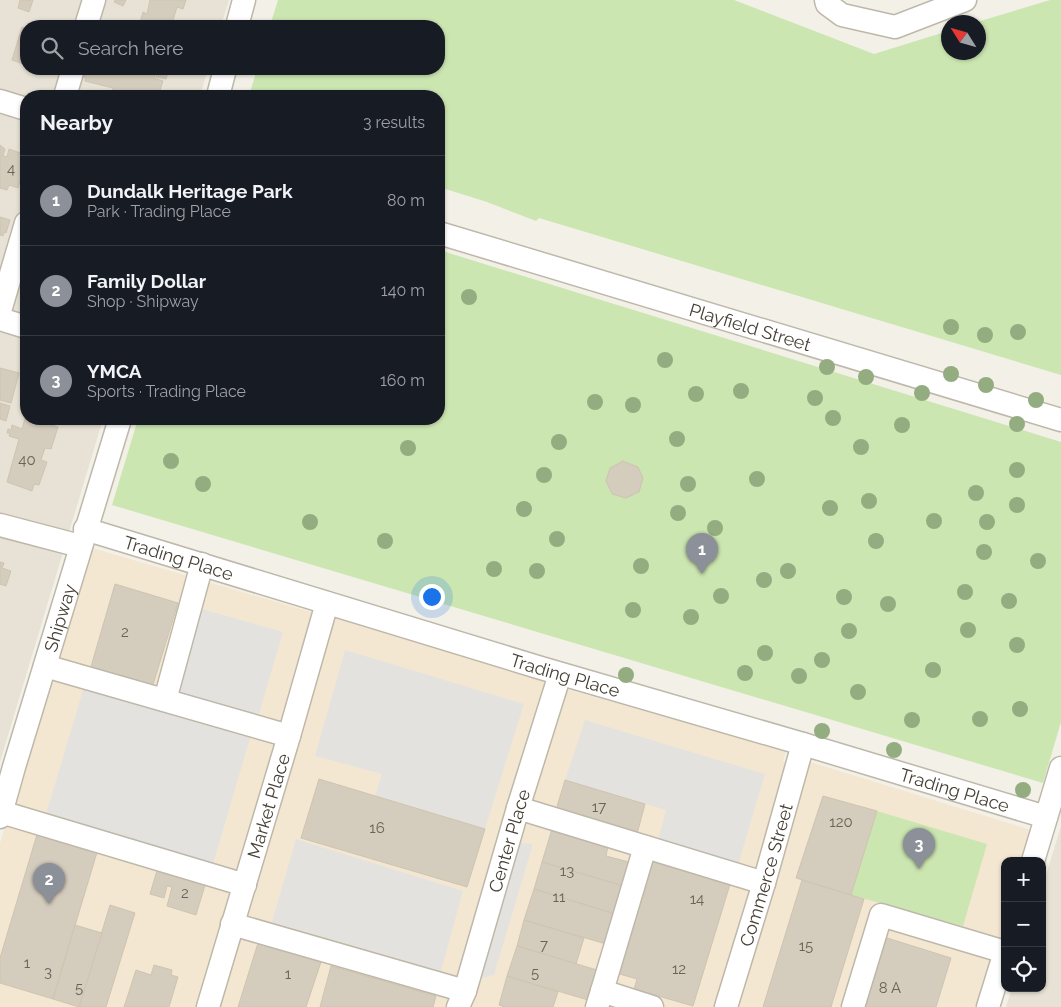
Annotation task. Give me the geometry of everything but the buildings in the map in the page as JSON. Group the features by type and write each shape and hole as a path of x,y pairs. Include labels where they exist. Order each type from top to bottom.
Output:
{"street":[{"path":"88,20 94,0"},
{"path":"239,20 244,0"},
{"path":"826,0 827,4 842,15 895,27 966,0"},
{"path":"67,90 71,75"},
{"path":"220,90 223,75"},
{"path":"0,101 20,106"},
{"name":"Playfield Street","path":"445,235 1061,420"},
{"path":"0,311 20,243"},
{"path":"0,319 20,325"},
{"name":"Shipway","path":"1,814 7,765 45,666 118,425"},
{"name":"Trading Place","path":"0,525 83,537 202,564 560,674 1046,817"},
{"path":"165,700 202,564"},
{"name":"Market Place","path":"208,1007 327,603"},
{"path":"45,666 289,736"},
{"name":"Center Place","path":"461,1003 518,808 560,674"},
{"name":"Commerce Street","path":"726,1007 764,883 803,744"},
{"path":"1034,857 1061,768"},
{"path":"518,808 764,883"},
{"path":"1,814 245,885"},
{"path":"645,847 600,999 652,1007"},
{"path":"853,1007 881,915 1001,951"},
{"path":"232,924 461,1003"},
{"path":"988,1007 1001,965"}],"shaded area":[{"path":"0,0 229,0 223,20 20,20 20,75 206,75 202,90 20,90 20,425 101,425 0,762"},
{"path":"89,547 311,612 311,615 327,619 329,613 545,680 544,687 560,692 562,688 786,751 783,761 805,768 807,761 1034,831 1026,857 1001,857 1001,941 981,1007 0,1007 0,843"},
{"path":"191,606 283,632 257,721 167,693"},
{"path":"345,650 524,704 485,829 375,796 382,774 315,756"},
{"path":"84,687 251,735 213,864 46,814"},
{"path":"585,720 765,774 738,865 658,840 666,810 565,780"},
{"path":"1061,826 1061,1007 1006,1007 1011,992 1046,992 1046,875"},
{"path":"296,839 463,891 441,971 272,922"},
{"path":"512,842 533,844 494,975 469,981"}],"green space":[{"path":"278,0 734,0 874,54 941,33 941,60 986,60 986,19 1050,0 1061,0 1061,375 539,218 536,221 487,202 445,189 445,90 251,90 255,75 445,75 445,20 272,20"},
{"path":"445,252 1061,442 1061,722 1043,783 112,505 136,425 445,425"},
{"path":"877,811 987,844 963,926 851,895"}],"place":[{"name":"Dundalk Heritage Park","path":"702,574"},
{"name":"YMCA","path":"919,869"},
{"name":"Family Dollar","path":"49,904"}]}
